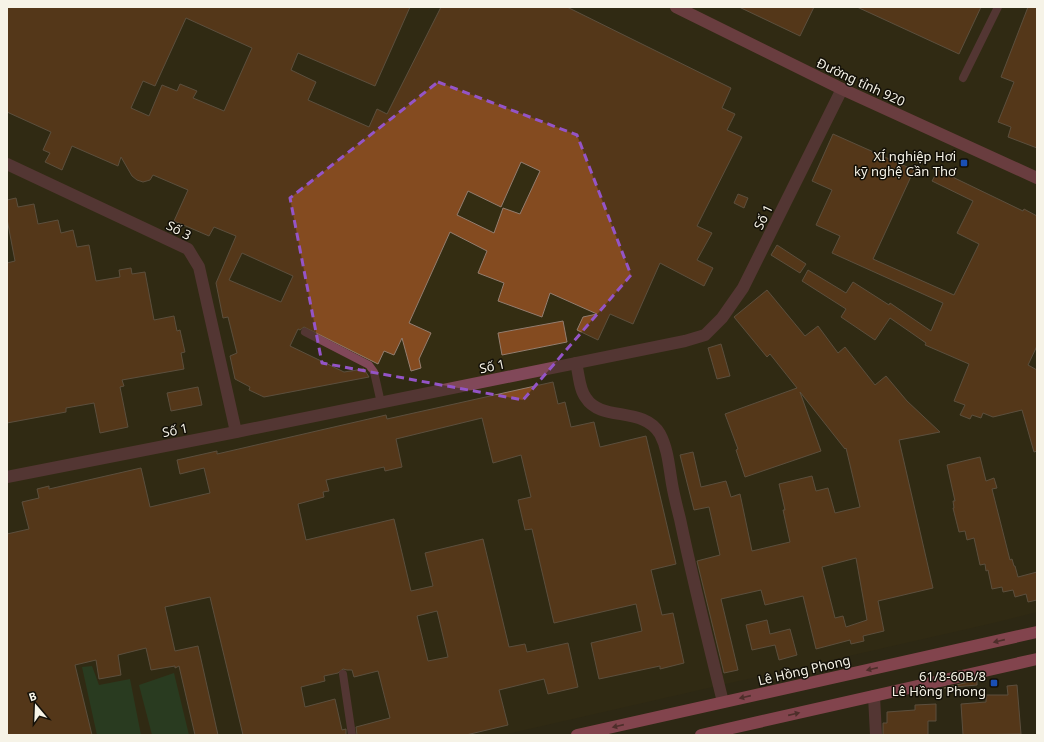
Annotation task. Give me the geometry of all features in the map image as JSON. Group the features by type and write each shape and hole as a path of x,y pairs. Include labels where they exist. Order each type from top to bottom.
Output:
{"highway":[{"name":"Lê Hồng Phong","path":"577,735 1037,632"},
{"path":"701,735 722,733 874,696 1037,659"}],"main road":[{"name":"Đường tỉnh 920","path":"676,7 842,89 1037,178"}],"street":[{"name":"Số 1","path":"7,477 381,403 685,341 704,335 722,318 743,288 842,89"},
{"name":"Số 3","path":"7,164 188,249 199,268 236,432"},
{"path":"576,363 581,387 586,399 594,406 613,413 636,417 650,423 659,433 668,456 672,484 696,594 723,702"},
{"path":"874,696 876,735"}],"lane":[{"path":"963,78 998,7"},
{"path":"305,332 369,365 374,372 381,403"},
{"path":"343,674 352,735"}],"highlighted area":[{"path":"438,82 577,135 631,275 523,400 322,363 290,198"}],"shaded area":[{"path":"7,7 1037,7 1037,612 502,735 7,735"}],"green space":[{"path":"92,666 99,685 130,679 141,735 97,735 82,667"},
{"path":"174,673 189,735 152,735 139,685"}],"building":[{"path":"7,7 410,7 375,86 298,53 291,70 316,82 308,100 369,127 377,109 387,114 441,7 567,7 731,88 722,108 735,114 727,130 742,137 697,226 712,233 697,260 713,268 704,286 660,263 633,324 610,314 598,340 577,330 583,317 597,314 550,293 542,317 498,301 504,283 478,273 487,251 450,232 409,323 431,333 419,359 421,368 411,371 402,338 394,355 384,351 378,364 304,327 300,330 298,329 290,346 344,372 364,369 369,377 264,397 249,390 250,387 235,379 230,356 237,353 228,317 223,318 216,283 236,236 214,227 209,236 174,221 188,190 153,175 150,180 143,182 137,180 132,176 121,157 118,166 72,146 62,170 45,162 50,153 43,150 51,132 7,112","holes":["186,18 252,48 224,111 193,98 197,91 180,84 177,91 162,85 149,116 131,108 143,81 155,86","521,162 540,171 520,214 503,208 494,233 457,215 468,191 501,207","242,253 293,276 281,302 229,280"]},
{"path":"739,7 814,7 800,36"},
{"path":"857,7 981,7 959,54"},
{"path":"1028,7 1037,7 1037,148 1008,137 1011,127 998,122 1014,82 1001,77"},
{"path":"833,134 914,170 873,259 954,295 979,244 957,233 973,201 932,181 938,170 1023,211 1024,209 1037,216 1037,346 1028,365 1037,370 1037,451 1034,452 1022,410 993,417 983,413 981,418 972,415 970,419 960,415 965,405 954,401 969,364 925,345 926,343 890,318 875,340 841,317 846,309 802,281 808,270 846,293 853,282 889,305 890,303 931,331 943,303 832,253 840,236 816,225 832,190 812,181"},
{"path":"738,194 748,198 744,208 734,203"},
{"path":"16,198 18,207 34,204 38,224 58,220 61,233 73,230 77,247 89,245 96,281 120,277 119,270 131,268 132,274 145,272 154,320 174,316 177,331 180,330 185,352 181,353 184,369 122,380 124,386 120,387 128,427 100,433 94,403 66,408 66,412 7,423 7,263 15,261 7,219 7,200"},
{"path":"777,245 806,264 800,273 771,255"},
{"path":"767,290 805,336 818,326 838,353 845,347 875,385 886,376 907,401 940,432 899,440 933,588 878,601 884,631 863,636 864,641 851,644 850,640 816,649 803,596 765,605 761,590 721,599 738,670 724,673 697,561 720,555 709,507 694,510 680,455 693,452 701,487 726,481 731,497 740,494 752,551 790,542 779,484 812,476 816,491 828,488 835,513 860,507 846,448 845,449 800,392 821,451 745,477 736,450 738,449 725,414 797,388 770,354 767,357 734,317","holes":["856,558 867,620 846,627 843,616 835,618 822,567"]},
{"path":"563,321 567,342 502,355 498,333"},
{"path":"721,344 730,376 717,379 708,348"},
{"path":"553,382 558,404 565,402 571,427 594,422 600,447 646,436 676,564 651,570 662,615 673,613 684,663 660,669 660,666 599,679 591,643 642,631 636,604 554,623 532,529 525,530 518,500 531,497 521,455 493,463 482,418 396,439 402,467 385,471 384,467 326,480 329,491 323,492 324,497 298,504 306,540 394,519 411,591 433,586 425,553 483,539 509,647 525,644 527,652 568,643 578,687 548,694 544,679 499,690 508,725 466,735 357,735 356,727 390,718 378,671 354,677 352,670 343,669 338,673 324,676 325,681 301,687 305,707 335,699 342,730 346,729 346,735 243,735 210,597 165,607 175,651 198,646 218,735 195,735 179,666 175,668 175,666 151,670 146,648 118,655 121,675 99,679 96,660 75,665 92,735 7,735 7,534 29,529 22,502 39,498 37,489 49,486 49,489 141,468 150,507 210,493 204,468 180,474 177,460 217,451 217,454 386,415 387,419","holes":["437,611 448,657 428,661 417,616"]},
{"path":"198,387 202,405 171,411 167,393"},
{"path":"980,457 986,481 994,478 997,488 992,489 1010,560 1012,559 1018,577 1037,572 1037,600 1028,602 1026,594 1015,597 1013,590 1003,592 1002,587 992,589 988,570 986,571 985,564 980,565 974,538 967,540 965,531 959,532 953,508 953,501 955,501 947,465"},
{"path":"767,620 770,634 790,629 797,655 779,660 775,645 752,650 746,625"},
{"path":"977,680 977,685 944,688"},
{"path":"1017,685 1021,734 963,735 961,704 986,702 986,695 1008,695 1007,686"},
{"path":"936,704 936,721 928,721 928,735 883,735 883,723 887,723 887,712 915,710 915,705"}],"place":[{"name":"XÍ nghiệp Hơi kỹ nghệ Cần Thơ","path":"964,163"},
{"name":"61/8-60B/8 Lê Hồng Phong","path":"994,683"}]}
